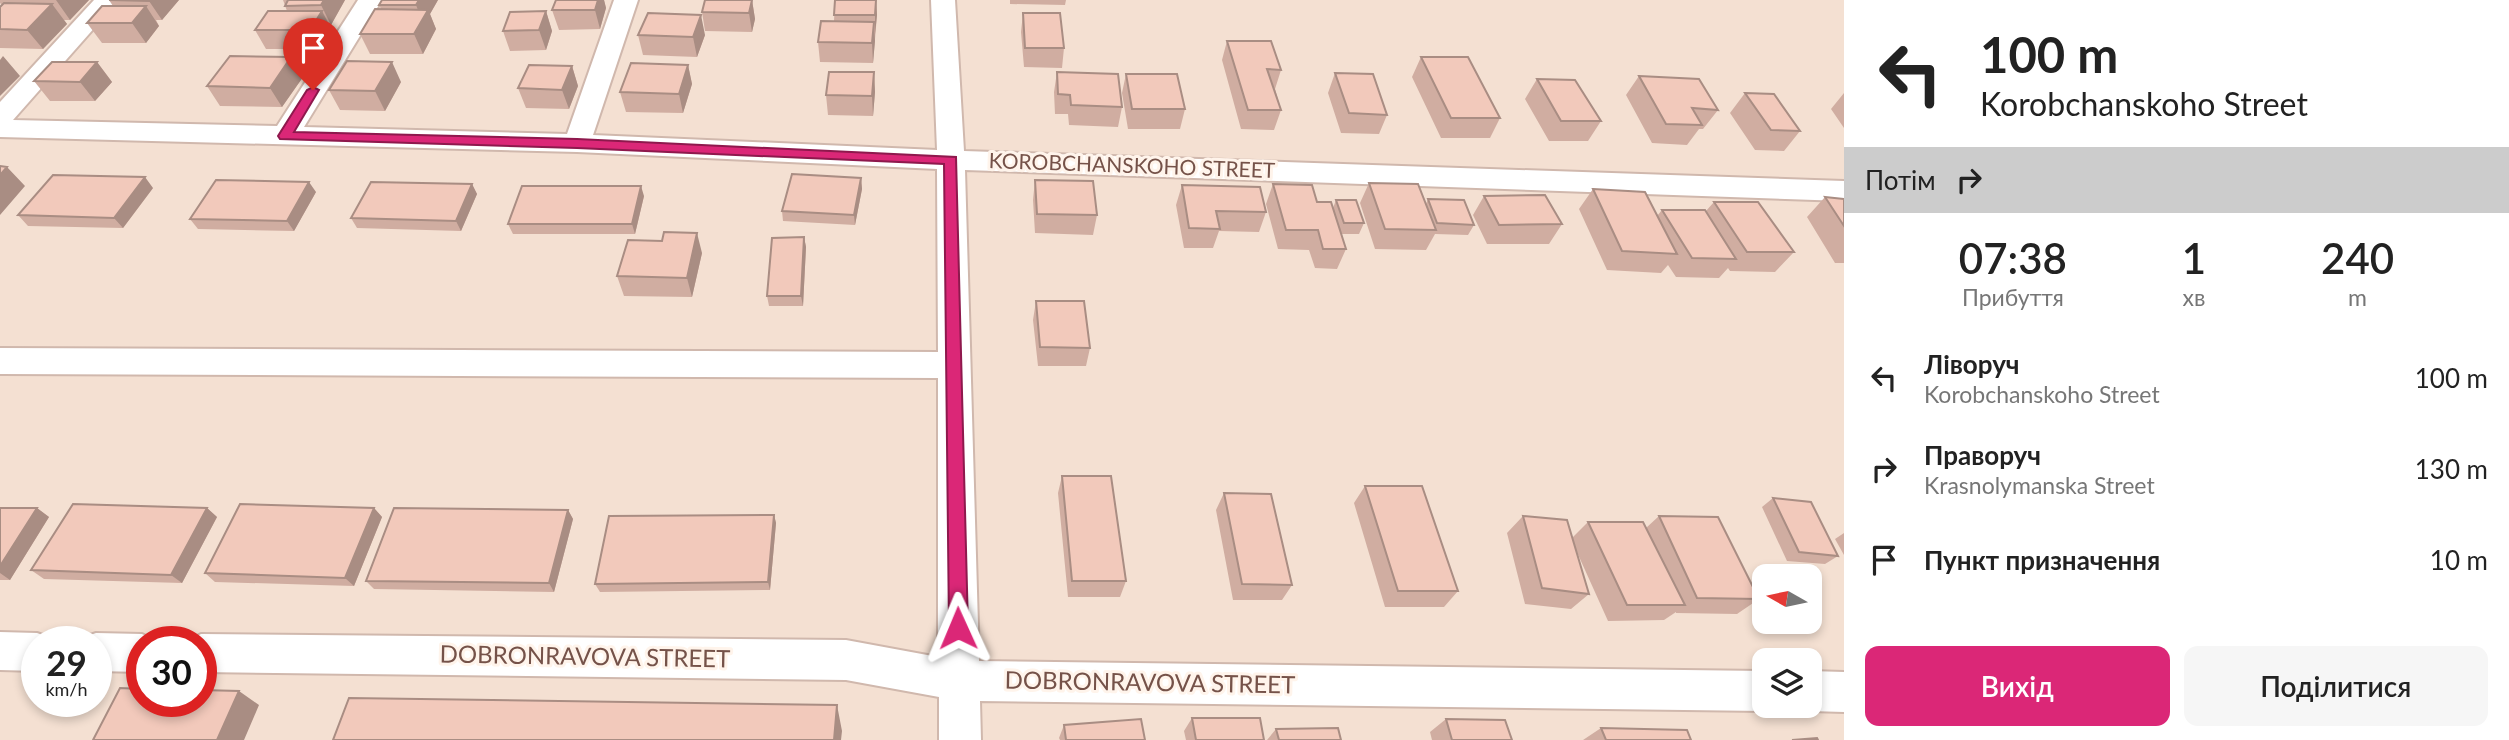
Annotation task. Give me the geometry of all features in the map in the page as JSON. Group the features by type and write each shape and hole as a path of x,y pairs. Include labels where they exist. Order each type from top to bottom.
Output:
{"street":[{"path":"0,118 107,0"},
{"path":"285,136 370,0"},
{"path":"577,143 626,0"},
{"path":"943,0 951,160 960,740"},
{"name":"KOROBCHANSKOHO STREET","path":"0,128 577,143 951,160 1844,191"},
{"path":"0,361 954,365"},
{"path":"0,651 21,652"},
{"name":"DOBRONRAVOVA STREET","path":"217,653 846,660 959,681 1752,691"},
{"path":"1822,691 1844,692"}],"shaded area":[{"path":"0,0 1844,0 1844,740 0,740"}],"building":[{"path":"288,0 324,0 321,5 285,6"},
{"path":"382,0 419,0 416,5 379,5"},
{"path":"556,0 598,0 595,10 552,10"},
{"path":"705,0 752,0 749,13 702,12"},
{"path":"835,0 876,0 875,15 834,15"},
{"path":"4,3 52,4 27,30 0,29 0,7"},
{"path":"102,6 146,6 132,23 87,23"},
{"path":"375,9 428,10 414,34 360,34"},
{"path":"268,11 322,11 310,30 255,30"},
{"path":"546,11 539,30 503,31 510,12"},
{"path":"648,13 701,15 693,37 638,35"},
{"path":"1023,13 1060,13 1064,48 1025,48"},
{"path":"821,21 874,22 872,43 818,42"},
{"path":"1227,41 1271,41 1281,70 1267,69 1281,110 1248,110"},
{"path":"230,56 291,57 270,88 207,86"},
{"path":"1421,57 1468,57 1500,118 1451,118"},
{"path":"347,61 392,62 375,91 329,90"},
{"path":"52,62 97,62 80,82 34,81"},
{"path":"631,63 688,65 679,94 620,92"},
{"path":"529,65 572,66 562,90 518,88"},
{"path":"829,72 874,72 872,96 826,95"},
{"path":"1057,72 1118,74 1122,107 1071,105 1070,95 1058,94"},
{"path":"1335,73 1373,74 1387,115 1349,113"},
{"path":"1126,74 1177,74 1185,109 1132,109"},
{"path":"1639,76 1699,79 1718,110 1692,108 1702,125 1666,124"},
{"path":"1537,79 1575,80 1601,121 1561,121"},
{"path":"1745,93 1774,94 1800,131 1771,130"},
{"path":"0,166 7,167 0,175"},
{"path":"792,174 861,178 854,215 782,211"},
{"path":"53,175 145,177 114,218 18,215"},
{"path":"216,180 309,182 287,221 190,219"},
{"path":"1035,180 1093,181 1097,215 1037,214"},
{"path":"371,182 472,184 456,221 351,218"},
{"path":"1369,183 1418,184 1436,230 1385,229"},
{"path":"1273,184 1312,185 1317,202 1331,202 1346,249 1323,249 1318,230 1286,230"},
{"path":"1182,185 1260,187 1266,212 1216,211 1220,229 1189,228"},
{"path":"522,186 641,186 632,224 508,224"},
{"path":"1593,189 1645,192 1677,254 1622,251"},
{"path":"1545,195 1562,224 1499,225 1484,196"},
{"path":"1825,197 1844,199 1844,226"},
{"path":"1428,199 1464,200 1474,225 1437,223"},
{"path":"1336,200 1356,200 1364,223 1344,223"},
{"path":"1714,202 1758,202 1794,252 1747,252"},
{"path":"1662,210 1705,210 1736,259 1692,258"},
{"path":"664,232 697,233 687,278 617,276 628,240 662,241"},
{"path":"804,237 801,296 767,296 772,238"},
{"path":"1036,301 1084,301 1090,348 1040,347"},
{"path":"1062,476 1111,476 1126,581 1072,581"},
{"path":"1365,486 1422,486 1458,591 1398,591"},
{"path":"1224,493 1271,494 1292,585 1242,584"},
{"path":"1773,498 1811,502 1838,556 1799,552"},
{"path":"73,504 207,508 171,575 31,570"},
{"path":"240,504 374,508 345,578 205,573"},
{"path":"0,508 37,508 0,566"},
{"path":"394,508 568,510 549,583 366,581"},
{"path":"774,515 768,582 595,584 609,516"},
{"path":"1523,516 1567,520 1589,594 1542,588"},
{"path":"1659,516 1718,517 1752,585 1752,599 1697,598"},
{"path":"1588,522 1643,522 1685,605 1627,605"},
{"path":"120,688 126,688 126,717 217,717 217,690 239,691 217,740 93,740 105,717 112,717 112,703"},
{"path":"349,698 837,705 834,740 333,740"},
{"path":"1192,718 1260,718 1264,740 1196,740"},
{"path":"1141,719 1145,740 1066,740 1064,725"},
{"path":"1446,719 1505,720 1512,740 1452,740"},
{"path":"1338,728 1341,740 1279,740 1276,729"},
{"path":"1601,728 1687,730 1691,740 1606,740"}],"route":[{"path":"313,90 285,136 577,143 951,160 958,628"}]}
